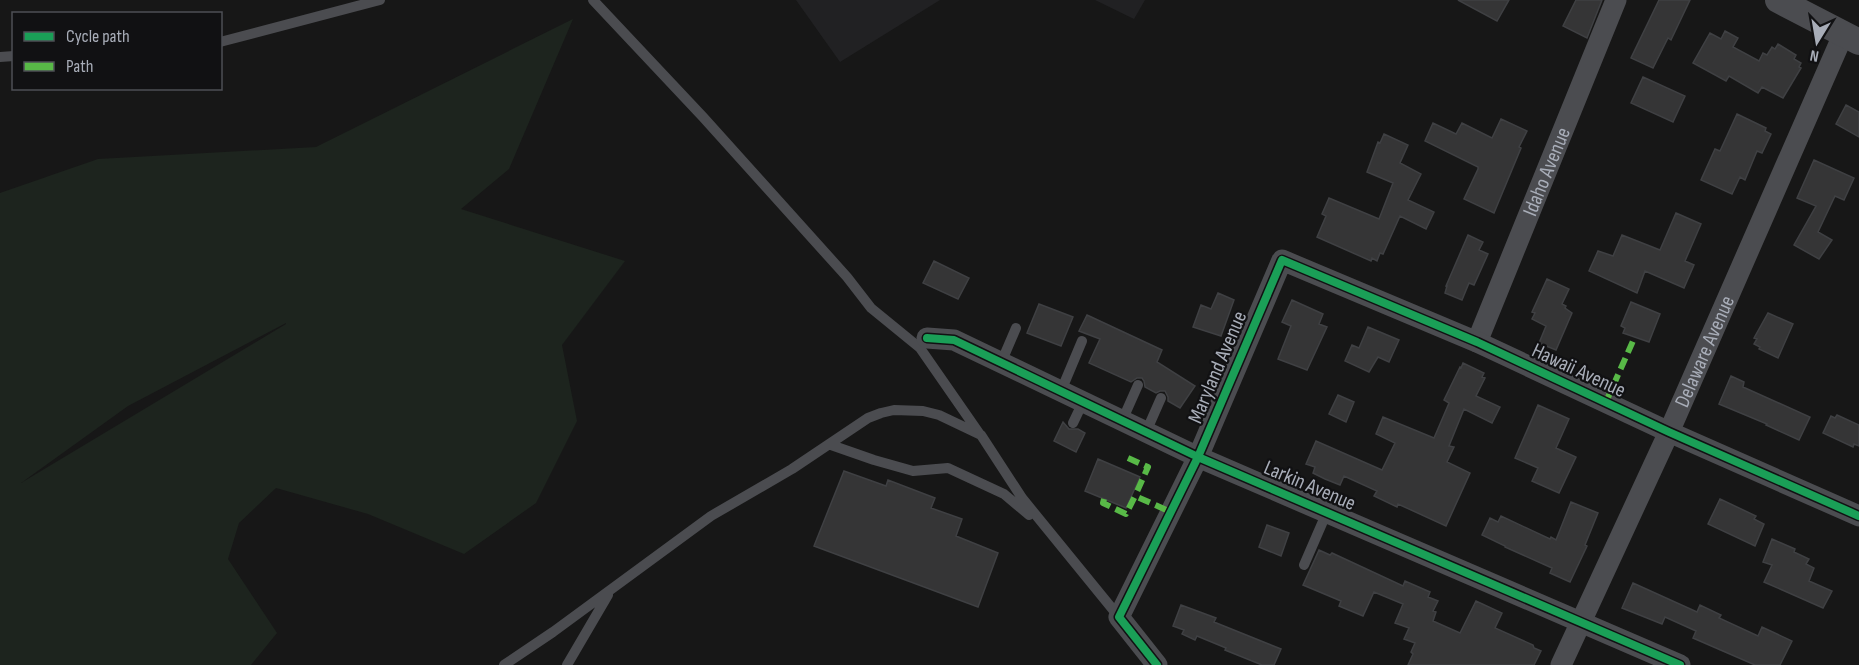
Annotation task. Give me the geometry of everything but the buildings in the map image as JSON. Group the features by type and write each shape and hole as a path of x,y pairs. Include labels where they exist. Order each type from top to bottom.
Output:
{"street":[{"name":"Idaho Avenue","path":"1477,342 1617,0"},
{"path":"1778,0 1851,39"},
{"name":"Delaware Avenue","path":"1561,665 1851,39"},
{"name":"Hawaii Avenue","path":"1282,260 1477,342 1670,432 1859,516"},
{"name":"Maryland Avenue","path":"1119,617 1198,457 1282,260"},
{"name":"Larkin Avenue","path":"927,338 954,340 1198,457 1680,665"},
{"path":"1119,617 1149,663"}],"lane":[{"path":"222,41 380,0"},
{"path":"593,0 703,117 847,277 871,308 920,348 1022,498 1119,617"},
{"path":"1001,363 1016,328"},
{"path":"1061,391 1082,341"},
{"path":"1122,421 1138,385"},
{"path":"1146,432 1161,398"},
{"path":"1073,423 1083,402"},
{"path":"504,665 711,516 792,470 868,418 894,410 923,411 939,415 981,435"},
{"path":"831,445 913,471 948,468 962,473 1004,494 1044,526"},
{"path":"1304,565 1327,512"},
{"path":"567,665 612,589"}],"shaded area":[{"path":"796,0 940,0 840,62"},
{"path":"1095,0 1145,0 1134,19"},
{"path":"573,19 509,169 461,209 625,261 562,345 577,421 536,503 464,554 368,514 276,488 239,523 228,559 277,633 251,665 0,665 0,193 98,159 316,147","holes":["286,324 21,483 128,406"]}],"marked path":[{"path":"1606,402 1633,341"},
{"path":"1128,458 1148,467 1135,496"},
{"path":"1104,499 1103,503 1126,514 1135,496 1171,512"}],"cycle path":[{"path":"1157,665 1119,617 1198,457 1282,260 1477,342 1669,432 1859,516"},
{"path":"927,338 954,340 1198,457 1680,665"}]}
